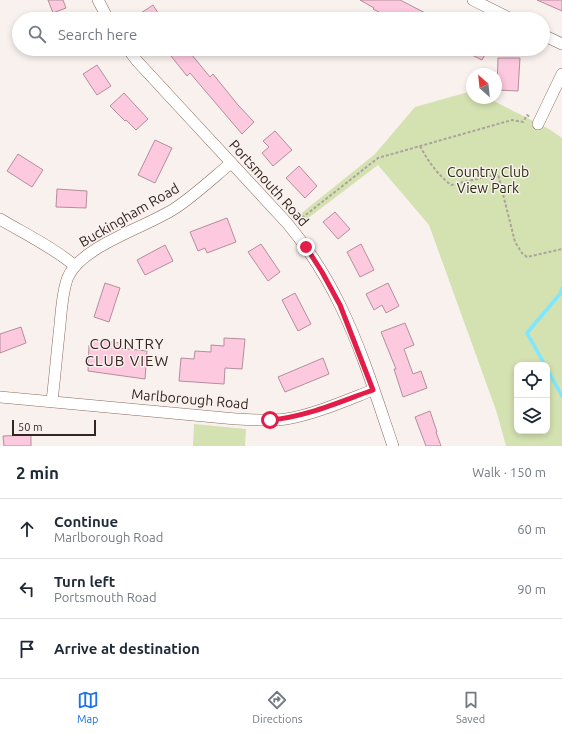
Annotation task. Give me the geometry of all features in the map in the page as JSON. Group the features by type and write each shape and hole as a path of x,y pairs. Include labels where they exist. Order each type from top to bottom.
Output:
{"street":[{"path":"98,0 104,12"},
{"path":"473,0 497,12"},
{"path":"550,38 562,44"},
{"name":"Portsmouth Road","path":"133,56 291,227 322,272 340,305 393,446"},
{"path":"538,124 562,74"},
{"name":"Buckingham Road","path":"52,401 62,308 68,278 75,266 83,258 106,244 176,208 231,163"},
{"path":"0,219 52,249 75,266"},
{"name":"Marlborough Road","path":"0,397 236,419 270,420 304,415 373,390"}],"path":[{"path":"291,227 378,158 512,120 523,122 527,115 538,124"},
{"path":"420,146 427,161 443,179 451,185 498,174 515,242 522,253 527,257 562,249"}],"green space":[{"name":"Country Club View Park","path":"466,93 466,104 500,104 549,129 562,138 562,446 506,446 497,413 429,225 378,165 303,222 298,216 375,154 415,107"},
{"path":"194,424 246,429 245,446 193,446"}],"building":[{"path":"48,0 63,0 66,8 53,12"},
{"path":"360,0 400,0 423,12 379,12 373,9 374,8"},
{"path":"537,0 562,0 562,11"},
{"path":"153,5 158,12 142,12"},
{"path":"171,56 193,56 210,77 213,74 254,122 242,134 190,73 187,76"},
{"path":"474,56 484,56 482,60"},
{"path":"498,58 520,58 518,91 502,90 502,68 498,68"},
{"path":"97,65 111,86 97,95 83,74"},
{"path":"124,93 148,119 136,130 110,106"},
{"path":"275,131 292,150 273,166 262,153 269,147 263,141"},
{"path":"155,140 172,148 155,183 138,175"},
{"path":"18,154 43,170 32,187 7,171"},
{"path":"299,166 317,186 305,198 286,178"},
{"path":"57,189 87,191 86,208 56,207"},
{"path":"335,212 350,229 338,239 323,222"},
{"path":"227,218 236,242 207,253 205,248 198,251 190,232"},
{"path":"261,244 280,272 268,281 248,252"},
{"path":"361,244 374,270 360,277 347,252"},
{"path":"165,245 173,261 145,275 137,260"},
{"path":"105,283 120,288 109,322 94,317"},
{"path":"388,283 399,306 386,313 382,305 374,310 366,294"},
{"path":"295,293 311,324 298,331 282,300"},
{"path":"405,323 414,345 404,349 413,374 421,371 427,388 403,397 394,369 396,369 381,332"},
{"path":"21,327 26,343 0,353 0,334"},
{"path":"224,338 245,339 242,369 225,368 224,384 179,381 181,358 194,359 195,351 211,352 211,345 224,346"},
{"path":"92,340 120,343 119,348 147,351 145,379 88,371 89,345 92,346"},
{"path":"323,358 329,374 285,392 278,377"},
{"path":"430,411 441,446 426,446 415,417"},
{"path":"31,435 31,446 4,446 3,436"}],"waterway":[{"path":"543,362 527,333 560,294 562,289"},
{"path":"550,374 562,396"}],"district":[{"name":"COUNTRY CLUB VIEW","path":"127,352"}],"route":[{"path":"270,420 304,415 373,390 355,340 340,305 306,247"}]}
